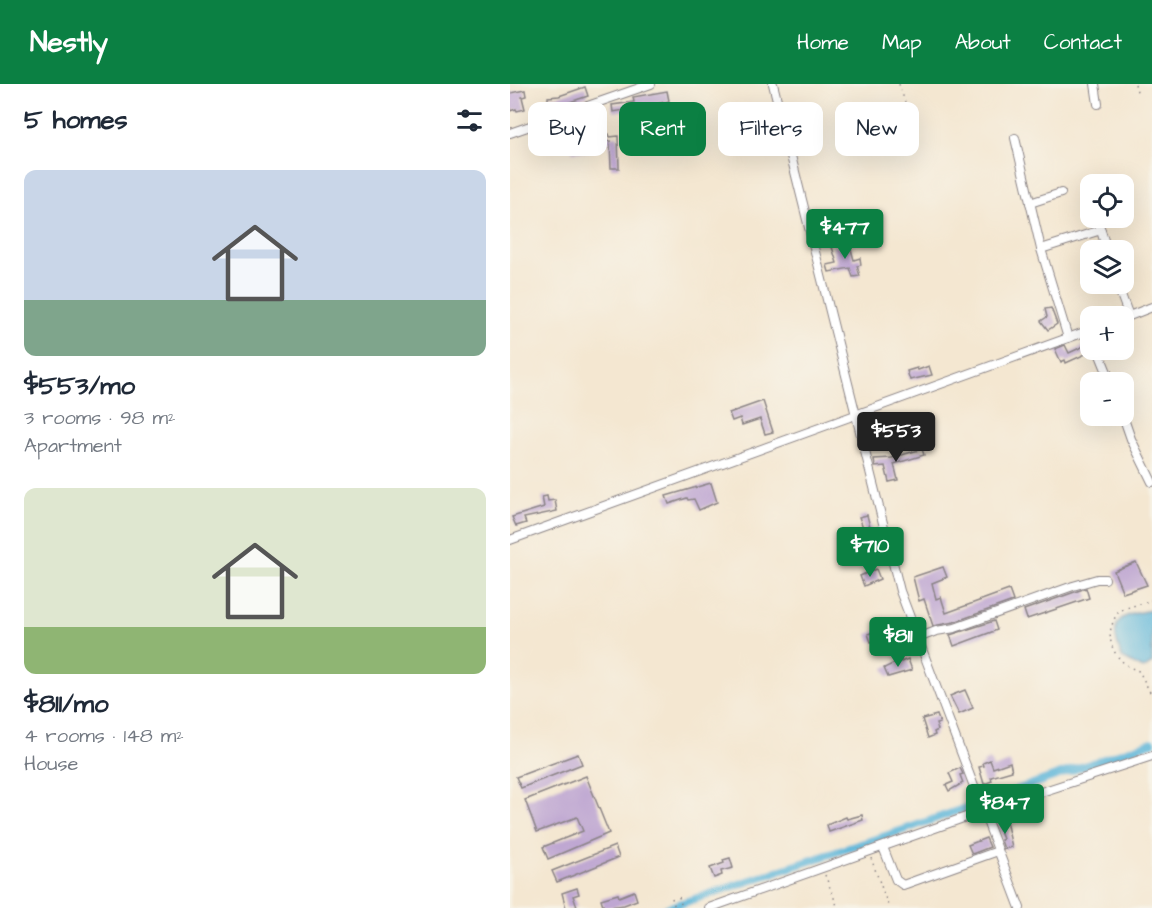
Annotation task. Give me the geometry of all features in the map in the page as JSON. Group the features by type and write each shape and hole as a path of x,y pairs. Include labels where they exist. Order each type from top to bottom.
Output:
{"street":[{"path":"510,133 651,84"},
{"path":"774,84 900,591 1020,908"},
{"path":"1095,84 1098,104"},
{"path":"1015,138 1041,249 1068,338"},
{"path":"1030,203 1061,194"},
{"path":"1041,249 1101,230 1104,240"},
{"path":"1134,314 1152,307"},
{"path":"510,540 1080,334"},
{"path":"1126,426 1152,482"},
{"path":"918,638 936,631 955,628 1073,586 1105,579"},
{"path":"709,908 983,811 1152,756"},
{"path":"883,847 896,880 903,885 998,852"}],"path":[{"path":"899,84 905,102"},
{"path":"1135,84 1138,95"},
{"path":"1152,600 1118,612 1110,635 1111,646 1119,660 1139,671 1152,696"},
{"path":"868,852 889,908"},
{"path":"822,868 838,908"},
{"path":"679,897 681,904"},
{"path":"672,898 675,908"}],"water":[{"path":"1152,610 1152,663 1143,669 1122,658 1116,628 1118,622 1123,618"}],"building":[{"path":"585,87 588,96 570,102 548,102 548,97 559,96"},
{"path":"525,90 526,96 522,97 525,109 510,111 510,93"},
{"path":"667,91 669,101 634,102 633,97"},
{"path":"619,104 619,111 613,112 612,105"},
{"path":"607,134 610,137 618,136 619,168 611,168 610,141 607,141"},
{"path":"849,242 854,260 860,258 861,265 857,266 860,276 853,277 850,268 829,272 827,265 837,263 832,247"},
{"path":"1051,308 1057,324 1048,330 1041,321 1047,317 1045,309"},
{"path":"1065,345 1069,353 1080,348 1080,357 1066,363 1065,360 1061,362 1055,349"},
{"path":"929,366 932,375 910,380 907,371"},
{"path":"763,401 773,432 765,434 760,419 742,425 740,418 732,421 729,413"},
{"path":"922,449 924,455 894,464 898,480 889,482 885,466 875,467 874,459 892,458"},
{"path":"711,483 717,502 699,510 694,499 688,500 687,498 669,504 666,496"},
{"path":"547,496 548,501 555,500 557,511 524,518 526,523 516,526 512,517 544,507 542,497"},
{"path":"867,515 871,531 876,530 879,539 867,542 869,545 864,548 860,538 866,535 859,517"},
{"path":"1136,562 1147,585 1123,593 1114,571"},
{"path":"943,567 947,577 932,583 936,599 941,597 946,613 1009,590 1013,601 954,622 933,626 924,599 919,601 913,577"},
{"path":"876,569 880,579 864,586 860,576"},
{"path":"1086,588 1089,598 1027,619 1024,610"},
{"path":"994,621 997,630 954,646 950,635"},
{"path":"896,624 899,632 871,642 868,634"},
{"path":"908,659 912,670 888,677 884,668"},
{"path":"965,690 973,708 959,714 950,696"},
{"path":"937,715 940,723 936,724 938,730 934,732 935,735 928,738 922,719"},
{"path":"578,754 582,764 521,788 516,777"},
{"path":"990,760 993,768 1010,762 1012,771 991,777 992,781 984,784 979,767 984,766 983,763"},
{"path":"960,768 963,783 949,791 946,785 953,782 949,773"},
{"path":"586,776 609,833 548,859 543,847 583,831 577,817 537,832 525,800"},
{"path":"862,815 863,820 829,832 827,825 846,817 847,819"},
{"path":"1006,821 1012,847 1004,849 997,824"},
{"path":"986,838 990,847 972,854 968,845"},
{"path":"615,846 619,857 557,882 552,871"},
{"path":"730,858 733,868 721,871 722,875 714,878 710,868"},
{"path":"577,888 579,894 573,896 577,907 566,908 562,893"},
{"path":"634,891 637,900 604,908 601,899 618,894 619,897"}],"waterway":[{"path":"667,908 906,829 1152,742"}]}
